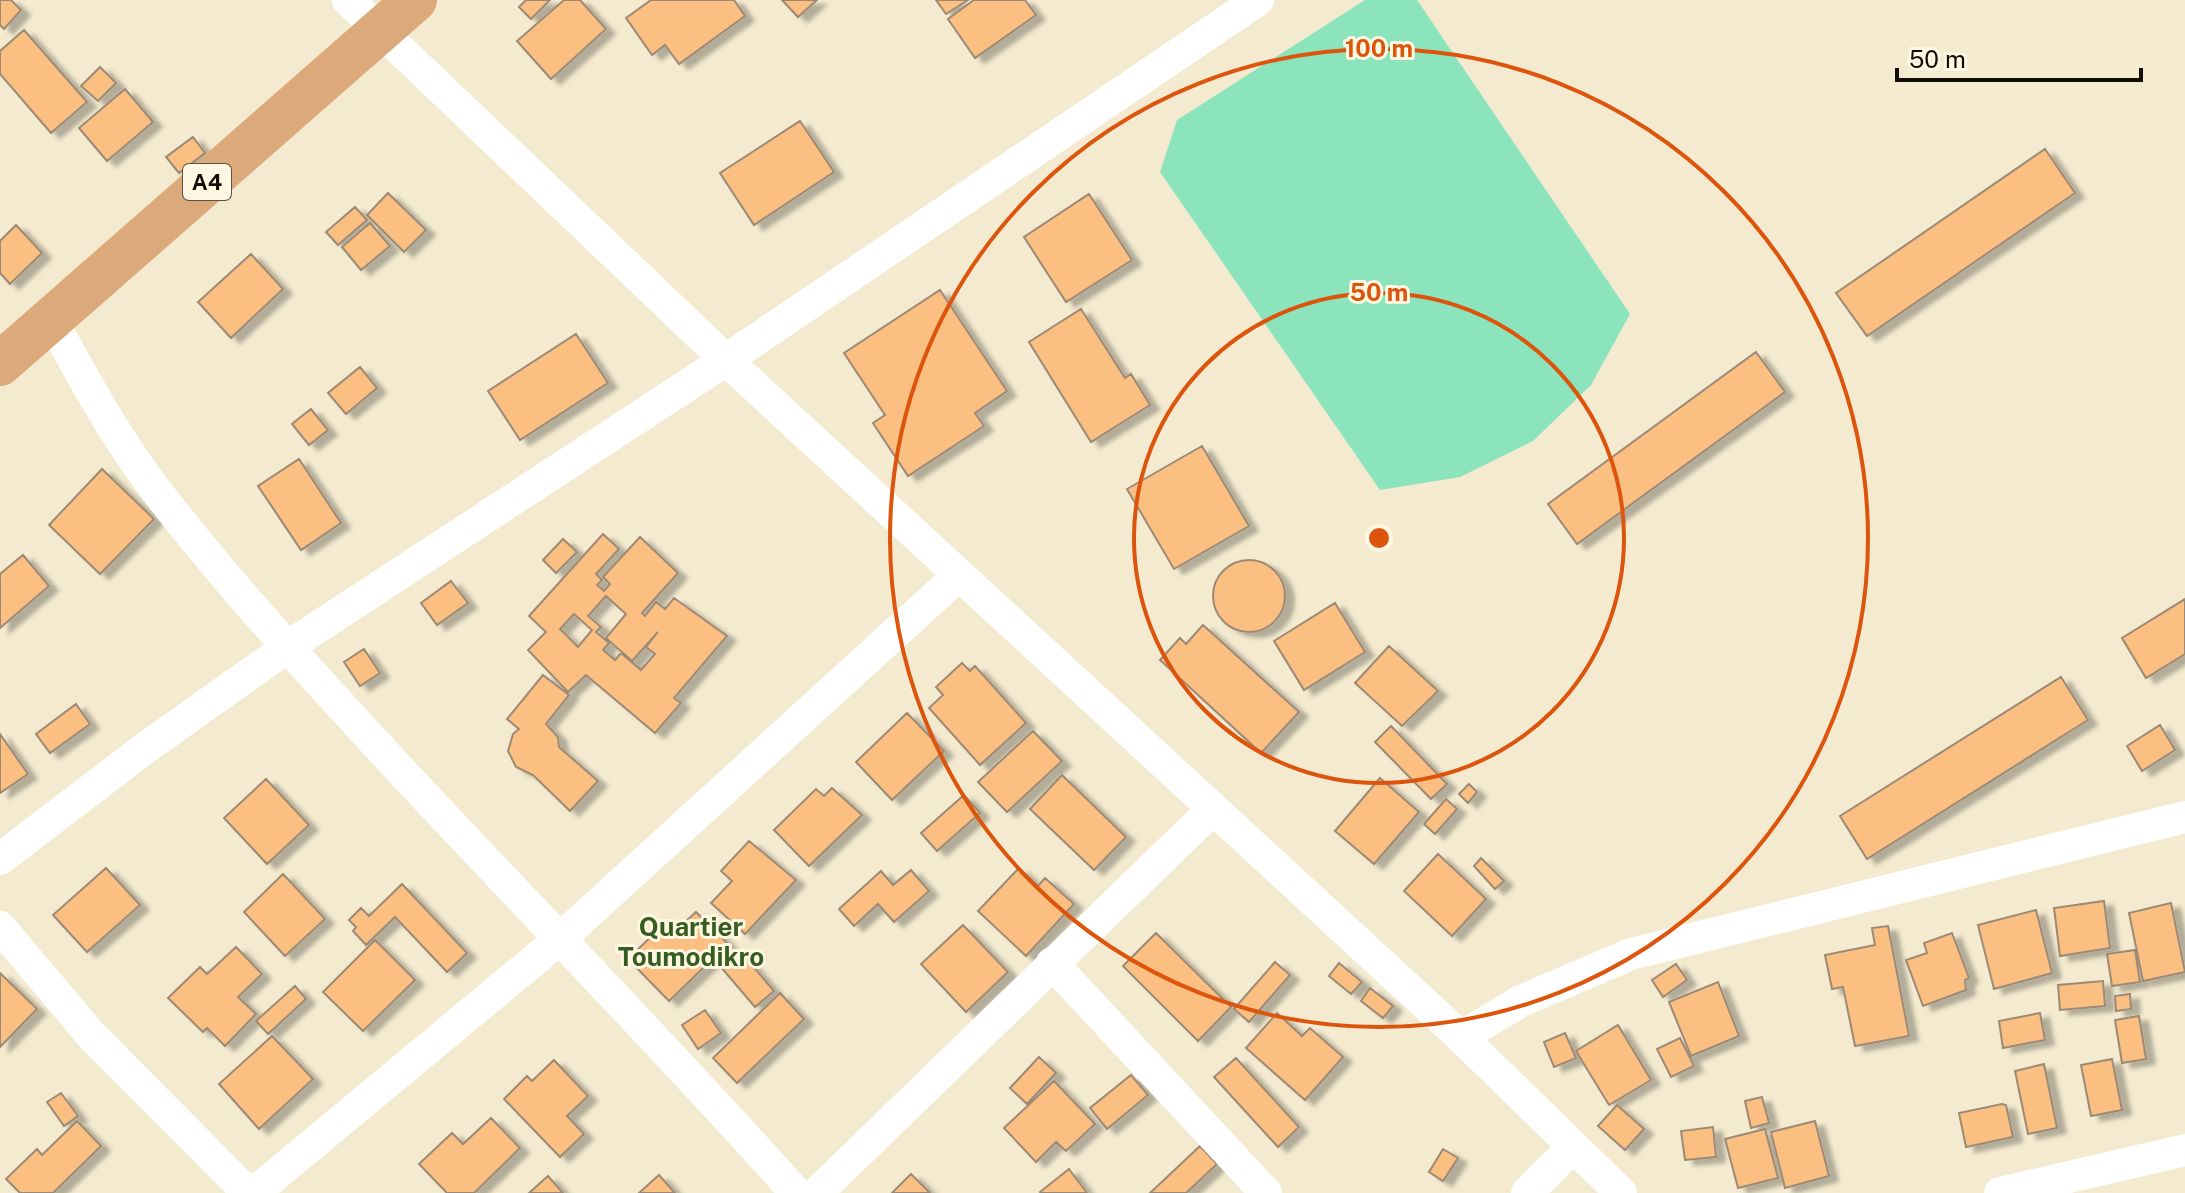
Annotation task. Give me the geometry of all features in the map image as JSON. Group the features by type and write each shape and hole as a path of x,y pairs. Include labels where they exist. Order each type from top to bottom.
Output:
{"main road":[{"name":"A4","path":"0,364 415,0"}],"street":[{"path":"348,0 726,360 1461,1037 1621,1193"},
{"path":"0,859 144,749 289,646 726,360 1258,0"},
{"path":"51,319 87,386 150,483 204,551 796,1193"},
{"path":"254,1193 561,938 958,576"},
{"path":"817,1193 1213,809"},
{"path":"1461,1037 1521,1001 1631,954 2185,817"},
{"path":"0,927 91,1035 248,1193"},
{"path":"1052,963 1266,1193"},
{"path":"1527,1193 1572,1148"},
{"path":"2000,1193 2185,1150"}],"green space":[{"path":"1365,0 1417,0 1630,314 1591,385 1533,441 1460,477 1380,490 1160,172 1177,120"}],"building":[{"path":"0,0 11,0 21,10 4,29 0,25"},
{"path":"526,0 550,0 531,19 519,7"},
{"path":"564,0 580,0 606,29 551,79 517,41"},
{"path":"651,0 734,0 745,16 679,64 665,45 652,55 626,18"},
{"path":"782,0 817,0 798,17"},
{"path":"936,0 968,0 946,14"},
{"path":"974,0 1025,0 1036,15 975,58 948,19"},
{"path":"24,30 87,102 51,133 0,74 0,51"},
{"path":"100,67 116,83 98,101 81,86"},
{"path":"125,89 153,122 107,161 79,128"},
{"path":"800,121 834,172 754,225 720,173"},
{"path":"193,137 205,153 179,173 166,157"},
{"path":"2045,149 2075,193 1867,336 1836,293"},
{"path":"388,193 426,230 404,252 367,215"},
{"path":"1089,194 1132,260 1066,302 1024,237"},
{"path":"355,207 367,220 338,245 326,232"},
{"path":"370,223 390,246 361,270 342,247"},
{"path":"16,225 42,253 10,284 0,273 0,241"},
{"path":"251,254 283,289 231,338 198,302"},
{"path":"940,290 1007,391 975,413 984,426 908,476 873,423 885,415 844,353"},
{"path":"1081,309 1125,378 1131,374 1150,405 1091,442 1029,342"},
{"path":"576,334 608,383 520,440 488,391"},
{"path":"1756,352 1785,392 1577,544 1548,504"},
{"path":"360,367 377,388 346,414 328,393"},
{"path":"311,409 328,430 309,445 292,424"},
{"path":"1202,446 1249,526 1174,569 1127,489"},
{"path":"299,459 341,523 301,550 258,486"},
{"path":"102,469 154,519 100,574 49,525"},
{"path":"603,534 619,549 596,574 602,580 597,585 604,591 610,584 603,577 640,537 678,573 642,613 645,616 656,602 665,609 674,598 727,636 674,698 681,703 655,733 586,675 568,692 528,650 546,632 529,616","holes":["606,596 626,614 606,638 632,661 658,632 646,647 655,654 641,670 621,653 615,660 603,650 609,643 596,632 601,627 588,616","574,614 592,630 578,647 560,629"]},
{"path":"563,539 577,552 556,573 543,560"},
{"path":"23,555 49,586 0,628 0,574"},
{"path":"1249,560 1269,566 1279,576 1285,596 1279,616 1269,626 1249,632 1229,626 1219,616 1213,596 1219,576 1229,566"},
{"path":"451,581 468,603 437,625 421,603"},
{"path":"2185,599 2185,654 2146,678 2122,638"},
{"path":"1335,603 1365,652 1304,690 1274,641"},
{"path":"1203,625 1299,712 1261,753 1160,660 1180,638 1186,644"},
{"path":"1389,646 1438,691 1402,726 1355,683"},
{"path":"364,649 380,673 360,686 344,662"},
{"path":"962,663 970,671 975,666 1026,723 980,765 929,708 943,695 936,687"},
{"path":"543,675 569,695 546,724 558,737 559,747 598,781 570,811 533,775 516,767 508,751 513,734 519,729 507,719"},
{"path":"2061,677 2088,720 1867,859 1840,816"},
{"path":"76,704 90,724 50,753 36,734"},
{"path":"907,713 944,751 892,800 856,762"},
{"path":"2160,725 2175,750 2142,771 2127,746"},
{"path":"1391,726 1447,784 1431,799 1375,742"},
{"path":"1033,731 1062,761 1007,812 978,782"},
{"path":"0,734 28,774 0,793"},
{"path":"1062,775 1126,837 1094,870 1030,809"},
{"path":"1380,778 1419,812 1374,864 1335,831"},
{"path":"266,779 309,825 267,864 224,818"},
{"path":"1469,784 1477,792 1468,803 1459,794"},
{"path":"832,788 862,815 809,866 774,830 816,789 824,796"},
{"path":"964,795 980,813 937,851 921,833"},
{"path":"1446,799 1457,809 1435,834 1424,824"},
{"path":"749,841 796,880 745,934 711,903 732,881 721,871"},
{"path":"1438,854 1486,899 1452,936 1404,891"},
{"path":"1481,858 1504,881 1495,889 1474,866"},
{"path":"106,868 140,905 87,952 53,915"},
{"path":"1019,868 1038,886 1045,878 1074,904 1026,956 978,911"},
{"path":"911,870 929,891 894,922 878,904 854,926 839,909 881,871 893,885"},
{"path":"283,874 325,919 285,956 244,912"},
{"path":"402,884 467,953 447,972 395,917 366,945 353,931 356,927 349,920 361,908 369,916"},
{"path":"2104,901 2110,948 2060,956 2054,908"},
{"path":"2171,903 2185,972 2143,981 2129,913"},
{"path":"2036,910 2052,973 1994,989 1978,925"},
{"path":"696,912 728,944 669,1001 628,959 665,923 673,933"},
{"path":"963,925 1008,972 966,1012 921,964"},
{"path":"1888,926 1909,1036 1855,1046 1843,987 1832,989 1825,955 1875,945 1872,928"},
{"path":"1156,933 1231,1007 1198,1041 1123,966"},
{"path":"1952,933 1969,978 1965,980 1966,990 1923,1006 1906,960 1927,953 1924,943"},
{"path":"375,940 415,980 363,1031 323,992"},
{"path":"236,947 262,974 238,997 256,1014 225,1046 207,1028 203,1032 168,998 200,967 207,974"},
{"path":"739,950 774,991 755,1007 720,966"},
{"path":"2135,950 2140,982 2112,986 2107,954"},
{"path":"1275,962 1290,975 1249,1022 1234,1009"},
{"path":"1339,963 1362,982 1351,994 1329,976"},
{"path":"1676,964 1687,980 1663,997 1652,980"},
{"path":"0,973 37,1009 0,1047"},
{"path":"2103,981 2105,1006 2060,1010 2058,985"},
{"path":"1718,982 1739,1036 1691,1056 1669,1002"},
{"path":"295,986 306,999 268,1034 256,1021"},
{"path":"1370,988 1393,1006 1383,1018 1361,1001"},
{"path":"780,993 804,1019 737,1083 713,1058"},
{"path":"2130,994 2131,1009 2116,1011 2115,996"},
{"path":"705,1010 721,1033 698,1049 682,1025"},
{"path":"1277,1013 1302,1036 1310,1028 1343,1057 1305,1100 1246,1048"},
{"path":"2040,1013 2045,1040 2003,1048 1999,1021"},
{"path":"2139,1016 2146,1059 2122,1063 2115,1020"},
{"path":"1618,1025 1651,1080 1609,1105 1576,1051"},
{"path":"1565,1033 1576,1058 1554,1067 1544,1042"},
{"path":"272,1036 313,1079 259,1129 219,1084"},
{"path":"1680,1038 1694,1066 1671,1077 1657,1049"},
{"path":"1039,1057 1056,1073 1027,1104 1010,1088"},
{"path":"1236,1058 1299,1127 1278,1147 1214,1077"},
{"path":"2112,1059 2122,1110 2091,1116 2081,1065"},
{"path":"554,1060 588,1096 567,1116 584,1134 560,1157 504,1099 527,1076 532,1081"},
{"path":"2044,1064 2057,1128 2028,1134 2015,1071"},
{"path":"1131,1075 1148,1095 1107,1129 1090,1108"},
{"path":"1054,1081 1095,1124 1066,1151 1056,1142 1036,1162 1004,1128"},
{"path":"61,1093 78,1116 64,1126 47,1102"},
{"path":"1762,1097 1769,1123 1751,1128 1745,1101"},
{"path":"1617,1105 1644,1129 1625,1150 1598,1126"},
{"path":"2006,1105 2013,1137 1966,1147 1959,1113"},
{"path":"491,1118 520,1148 474,1193 447,1193 419,1164 452,1133 463,1144"},
{"path":"77,1121 101,1146 53,1193 20,1193 6,1179 37,1149 42,1155"},
{"path":"1815,1121 1829,1176 1785,1188 1771,1132"},
{"path":"1713,1127 1716,1157 1685,1160 1681,1131"},
{"path":"1765,1129 1778,1178 1738,1188 1725,1139"},
{"path":"1200,1146 1217,1164 1186,1193 1150,1193"},
{"path":"1443,1149 1458,1158 1443,1181 1429,1172"},
{"path":"1069,1169 1087,1193 1040,1192"},
{"path":"911,1174 930,1193 892,1193"},
{"path":"659,1175 675,1193 639,1193"},
{"path":"548,1176 563,1193 529,1193"}],"district":[{"name":"Quartier Toumodikro","path":"691,942"}]}
